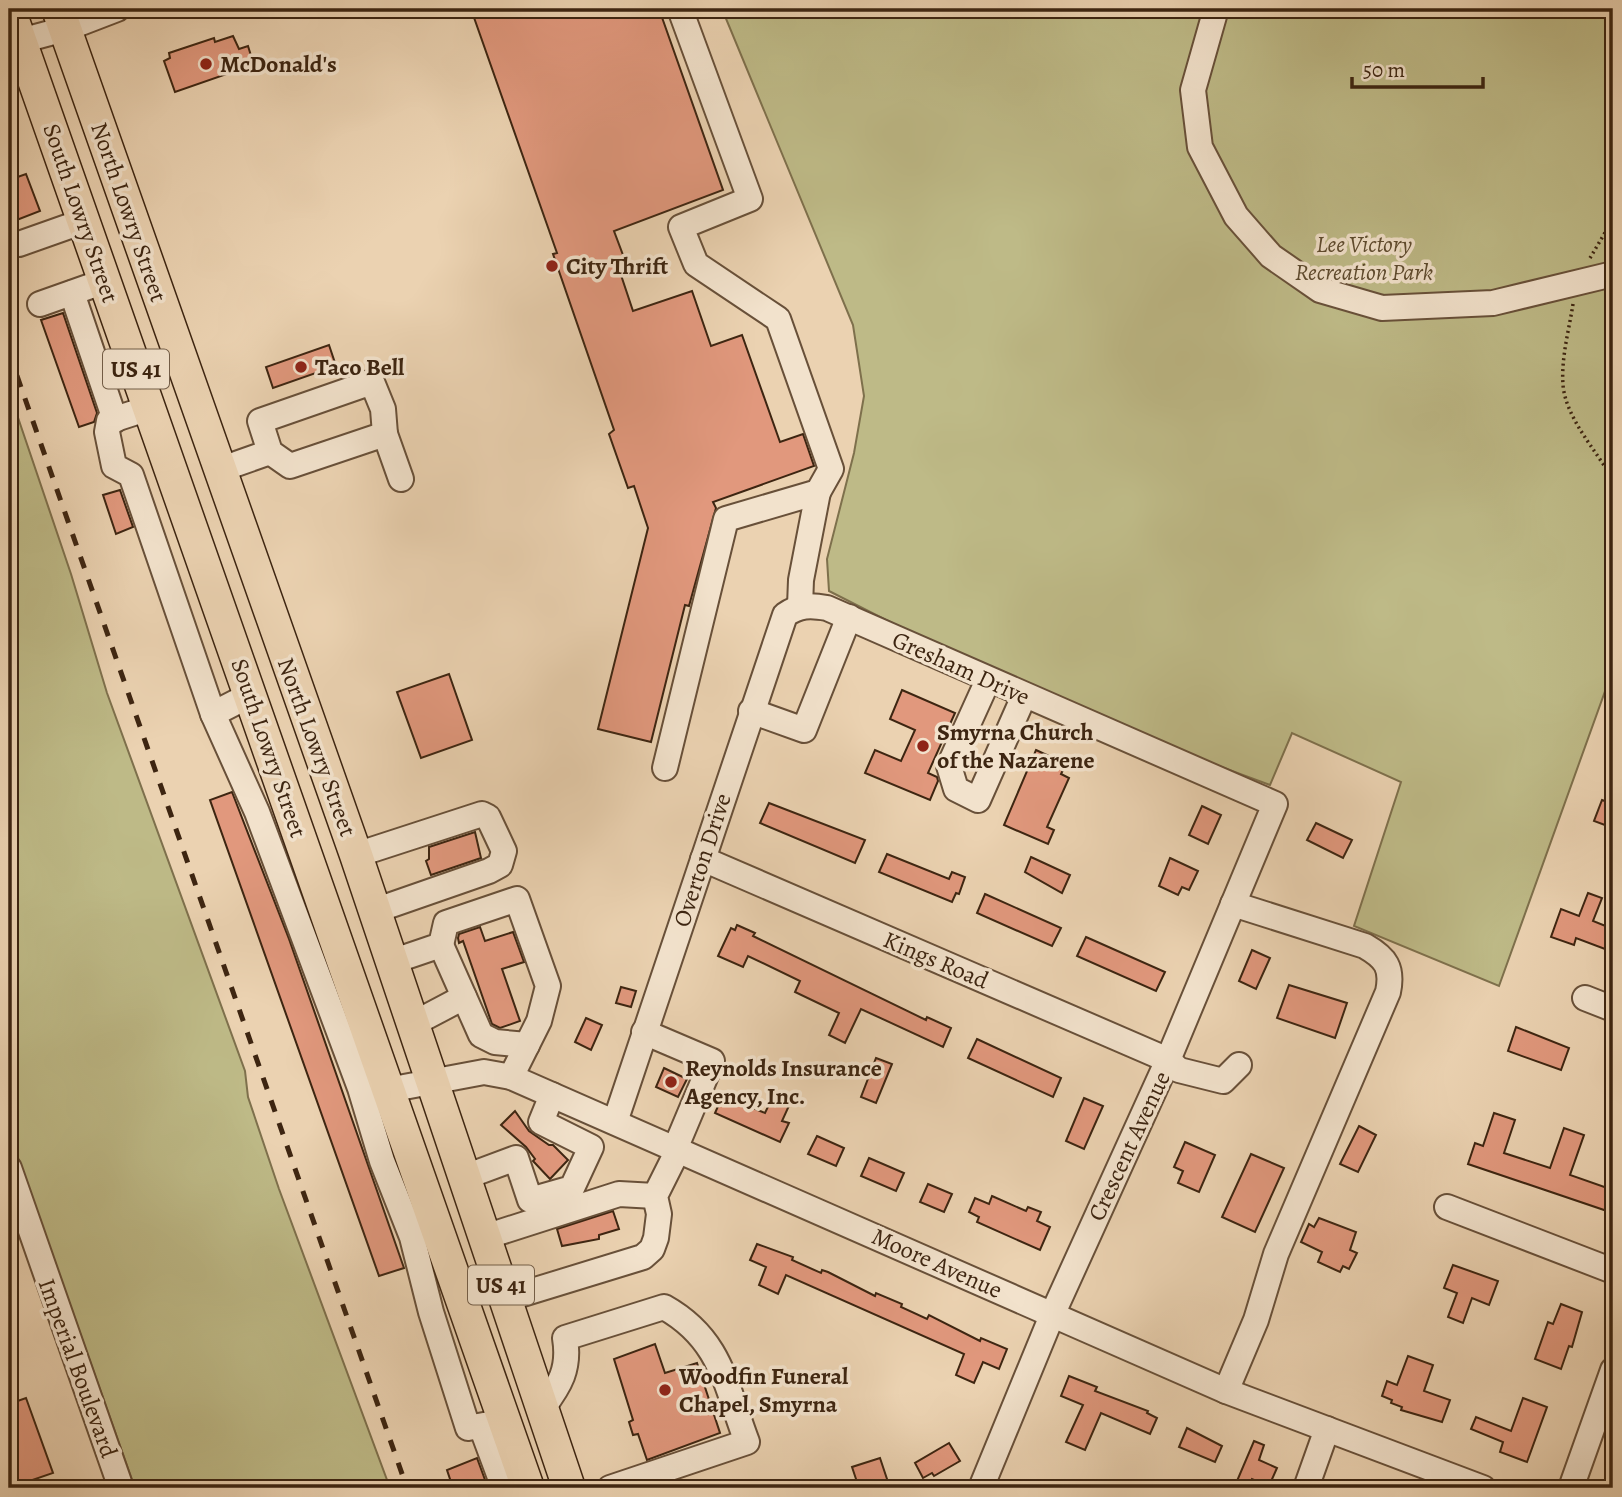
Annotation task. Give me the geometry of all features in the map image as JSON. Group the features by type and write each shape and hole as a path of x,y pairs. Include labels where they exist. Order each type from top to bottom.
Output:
{"main road":[{"name":"South Lowry Street","path":"9,9 15,43 84,221 464,1306 493,1423 515,1486"},
{"name":"North Lowry Street","path":"62,19 356,855 569,1488"},
{"path":"250,695 292,677"},
{"path":"493,1423 542,1409"}],"street":[{"path":"15,43 62,19 117,9"},
{"path":"680,9 750,199 681,227 696,264 778,319 831,469 818,492 801,580 800,606"},
{"path":"1216,9 1193,90 1199,147 1236,216 1271,256 1320,290 1382,308 1493,303 1613,274"},
{"path":"19,244 84,221"},
{"path":"40,304 105,281"},
{"path":"72,293 115,419"},
{"path":"385,433 290,466 270,452 260,421 372,382 383,410 385,433 401,479"},
{"path":"149,408 109,422 107,432 114,466 131,475 213,715 257,812 316,965 412,1237 431,1312 468,1428 493,1423"},
{"path":"219,470 270,452"},
{"path":"665,768 726,519 818,492"},
{"name":"Gresham Drive","path":"800,606 827,608 849,617 1275,804"},
{"name":"Overton Drive","path":"615,1122 785,615 800,606"},
{"path":"751,711 803,730 849,617"},
{"path":"988,680 949,766 956,789 978,800 1024,696"},
{"path":"213,715 250,695"},
{"name":"Crescent Avenue","path":"981,1488 1052,1313 1168,1060 1275,804"},
{"path":"356,855 482,814 488,817 504,851 500,865 489,871 374,911"},
{"name":"Kings Road","path":"704,859 1168,1060 1179,1070 1223,1080 1239,1065"},
{"path":"511,1077 527,1045 539,1021 548,986 517,899 446,923 441,945 481,1035 495,1042 527,1045"},
{"path":"1226,1391 1256,1320 1276,1254 1391,980 1390,967 1365,946 1233,904"},
{"path":"391,962 441,945"},
{"path":"413,1024 464,997"},
{"path":"1584,998 1613,1009"},
{"path":"506,1299 643,1257 652,1249 659,1214 656,1196 712,1061 644,1032"},
{"name":"Moore Avenue","path":"388,1090 484,1072 511,1077 1226,1391 1483,1488"},
{"path":"465,1177 516,1158 530,1200 572,1188 591,1147 541,1122 552,1095"},
{"name":"Imperial Boulevard","path":"9,1168 121,1488"},
{"path":"485,1237 619,1194 656,1196"},
{"path":"1447,1207 1613,1271"},
{"path":"431,1312 464,1306"},
{"path":"542,1409 563,1381 568,1357 565,1338 664,1307 688,1321 703,1336 713,1352 747,1442 610,1488"},
{"path":"1571,1488 1613,1370"},
{"path":"1306,1488 1327,1429"}],"path":[{"path":"1613,219 1578,282 1563,366 1563,388 1570,408 1613,480"}],"green space":[{"name":"Lee Victory Recreation Park","path":"722,9 1613,9 1613,669 1499,986 1354,926 1401,782 1292,733 1270,785 1046,695 829,591 827,559 854,453 864,396 853,325"},
{"path":"9,391 71,574 107,693 245,1071 248,1097 279,1189 390,1488 135,1488 9,1133"}],"building":[{"path":"471,9 659,9 723,190 614,231 626,263 618,266 633,311 692,291 711,346 742,335 780,442 803,434 814,466 713,502 716,508 689,606 685,605 651,742 598,729 648,528 634,486 628,488 609,434 614,430 553,254 557,253"},
{"name":"McDonald's","path":"233,36 239,49 248,46 252,59 245,62 247,67 175,92 164,61 170,58 169,53 214,38 215,42"},
{"path":"26,174 40,211 9,223 9,180"},
{"path":"63,313 97,413 94,422 79,427 41,320"},
{"name":"Taco Bell","path":"329,345 336,366 273,388 266,367"},
{"path":"120,490 133,527 116,534 103,495"},
{"path":"449,674 472,740 421,758 397,692"},
{"name":"Smyrna Church of the Nazarene","path":"902,690 955,713 928,773 937,777 938,781 930,800 865,773 875,750 901,761 915,730 890,719"},
{"path":"1036,750 1066,764 1061,774 1069,778 1047,827 1054,830 1048,844 1004,825"},
{"path":"232,792 289,939 404,1268 379,1276 210,800"},
{"path":"1602,800 1613,804 1613,828 1594,821"},
{"path":"769,803 865,840 855,863 760,823"},
{"path":"1202,806 1221,815 1208,844 1189,835"},
{"path":"1316,823 1352,840 1343,858 1307,840"},
{"path":"475,832 481,858 431,875 426,861 429,859 429,847"},
{"path":"887,854 949,879 952,872 965,877 959,894 956,893 952,902 879,872"},
{"path":"1031,857 1070,875 1062,893 1025,872"},
{"path":"1170,858 1198,871 1189,890 1182,887 1178,895 1159,886"},
{"path":"1588,893 1602,898 1593,921 1613,929 1613,952 1576,938 1574,945 1551,937 1561,909 1579,916"},
{"path":"985,894 1061,928 1052,946 977,913"},
{"path":"737,925 755,933 753,936 926,1020 927,1017 951,1028 943,1047 861,1009 845,1043 829,1035 839,1013 795,992 800,981 748,956 743,967 718,956 731,928 735,930"},
{"path":"480,927 485,941 513,932 524,962 502,969 520,1021 500,1028 492,1024 463,941 459,943 458,938 459,934"},
{"path":"1086,937 1165,972 1156,991 1077,956"},
{"path":"1252,950 1270,958 1256,989 1239,981"},
{"path":"1289,985 1347,1003 1335,1038 1277,1018"},
{"path":"621,987 636,991 631,1007 616,1003"},
{"path":"586,1018 602,1025 591,1050 575,1042"},
{"path":"1516,1027 1569,1048 1561,1070 1508,1051"},
{"path":"977,1039 1061,1078 1053,1097 968,1058"},
{"path":"876,1058 892,1064 876,1103 861,1097"},
{"name":"Reynolds Insurance Agency, Inc.","path":"664,1068 687,1079 678,1097 656,1087"},
{"path":"775,1092 792,1099 782,1121 789,1123 780,1142 715,1113 723,1095 765,1113"},
{"path":"1084,1098 1103,1106 1084,1149 1066,1141"},
{"path":"515,1111 529,1131 553,1145 568,1160 550,1179 533,1161 535,1159 526,1147 501,1125"},
{"path":"1494,1113 1515,1120 1504,1153 1550,1168 1564,1128 1584,1135 1570,1175 1613,1190 1613,1213 1468,1164 1475,1143 1483,1146"},
{"path":"1359,1126 1376,1135 1358,1172 1340,1164"},
{"path":"817,1136 844,1148 836,1166 808,1154"},
{"path":"1185,1142 1215,1155 1199,1192 1178,1183 1183,1171 1174,1167"},
{"path":"1251,1154 1284,1168 1255,1232 1222,1217"},
{"path":"869,1158 904,1173 896,1191 861,1176"},
{"path":"928,1184 952,1194 944,1212 920,1202"},
{"path":"992,1196 1026,1211 1028,1207 1041,1212 1037,1221 1050,1227 1040,1250 977,1222 979,1217 969,1212 975,1198 989,1204"},
{"path":"613,1211 619,1229 599,1235 599,1239 562,1246 557,1229"},
{"path":"1319,1218 1356,1232 1350,1250 1357,1253 1349,1269 1343,1266 1340,1272 1318,1262 1322,1252 1301,1242 1309,1224 1314,1227"},
{"path":"757,1244 793,1257 792,1260 821,1273 822,1270 828,1272 875,1296 876,1293 902,1304 901,1307 927,1319 929,1315 980,1341 981,1338 1007,1349 999,1369 983,1362 974,1383 956,1375 964,1354 786,1275 778,1294 759,1285 766,1267 750,1260"},
{"path":"1453,1265 1498,1281 1489,1305 1472,1298 1463,1323 1448,1317 1457,1293 1444,1288"},
{"path":"1561,1304 1582,1312 1572,1347 1569,1346 1561,1369 1535,1359 1548,1322 1553,1324"},
{"name":"Woodfin Funeral Chapel, Smyrna","path":"655,1344 665,1373 697,1363 720,1433 647,1460 638,1434 633,1435 629,1422 633,1420 614,1359"},
{"path":"1408,1356 1433,1365 1424,1391 1450,1400 1442,1422 1401,1410 1402,1407 1382,1396 1387,1381 1397,1385"},
{"path":"1069,1376 1097,1387 1095,1391 1148,1411 1147,1413 1157,1418 1150,1434 1101,1413 1085,1450 1066,1442 1083,1405 1061,1396"},
{"path":"26,1398 53,1473 12,1487 9,1478 9,1404"},
{"path":"1523,1398 1547,1407 1527,1462 1500,1452 1503,1442 1471,1429 1476,1417 1511,1431"},
{"path":"1187,1428 1222,1446 1215,1462 1179,1447"},
{"path":"1254,1441 1264,1445 1259,1460 1277,1468 1269,1486 1252,1479 1249,1488 1234,1488"},
{"path":"949,1443 960,1461 934,1476 932,1473 923,1478 915,1463"},
{"path":"477,1458 488,1488 453,1488 447,1470"},
{"path":"880,1458 890,1488 859,1488 852,1467"}],"railway":[{"path":"9,353 407,1488"}],"place":[{"name":"McDonald's","path":"206,64"},
{"name":"City Thrift","path":"552,266"},
{"name":"Taco Bell","path":"301,367"},
{"name":"Smyrna Church of the Nazarene","path":"923,746"},
{"name":"Reynolds Insurance Agency, Inc.","path":"671,1082"},
{"name":"Woodfin Funeral Chapel, Smyrna","path":"665,1390"}]}
